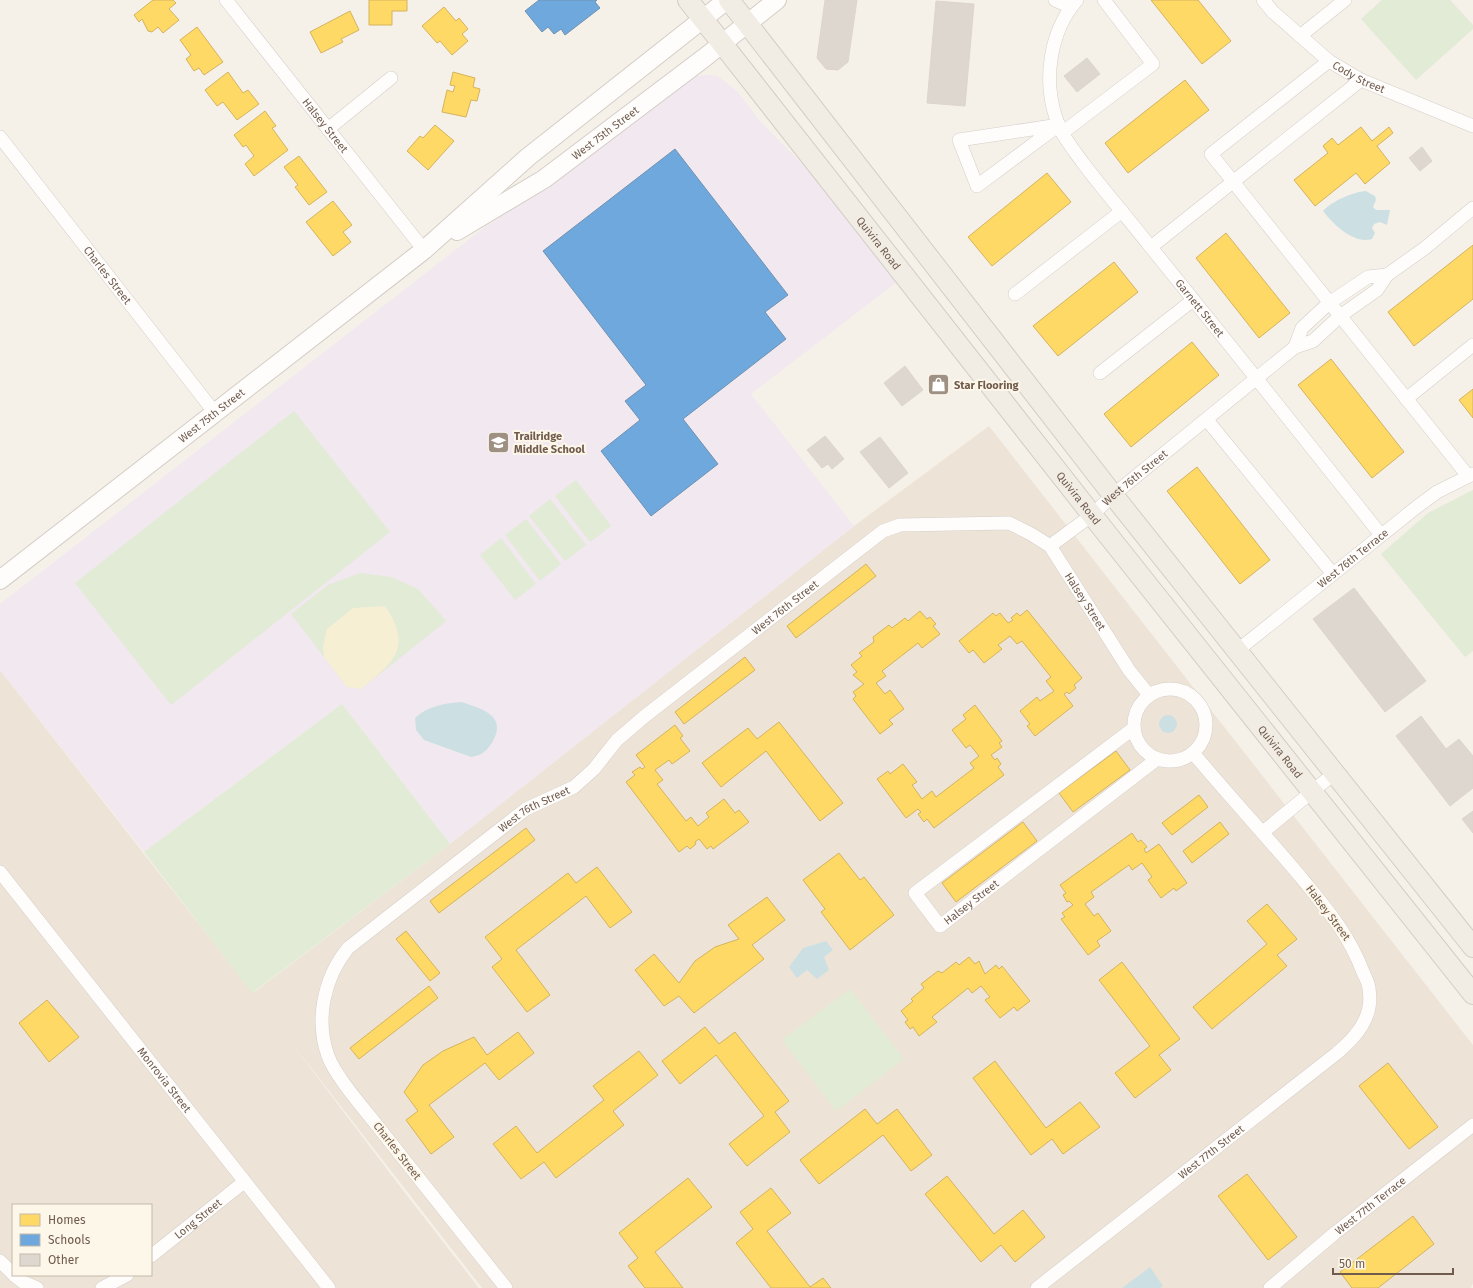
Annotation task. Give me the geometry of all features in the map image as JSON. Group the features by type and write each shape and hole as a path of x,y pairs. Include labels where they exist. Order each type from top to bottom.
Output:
{"main road":[{"name":"Quivira Road","path":"688,0 1092,515 1473,994"},
{"name":"West 75th Street","path":"0,580 424,250 528,157 728,0"},
{"path":"728,0 1113,495 1336,772 1473,947"},
{"name":"West 75th Street","path":"424,250 544,179 722,44 777,0"}],"street":[{"name":"Halsey Street","path":"226,0 424,250"},
{"path":"1055,0 1071,2"},
{"path":"1060,129 959,140 978,186 1040,140 1060,129 1153,64 1104,0"},
{"name":"Cody Street","path":"1263,0 1273,12 1329,61 1361,80 1473,126"},
{"path":"1300,36 1345,0"},
{"name":"Garnett Street","path":"1071,2 1053,44 1050,67 1050,90 1055,116 1060,129 1092,175 1258,379 1381,535"},
{"path":"1329,61 1211,154 1406,399 1471,475"},
{"path":"328,129 391,78"},
{"path":"1151,247 1361,80"},
{"name":"Charles Street","path":"0,137 215,413"},
{"name":"West 76th Street","path":"323,1000 328,983 339,959 348,948 526,809 574,787 594,769 617,740 645,716 883,531 900,524 1009,523 1050,546 1092,515 1113,495 1258,379 1295,347 1314,341 1340,316 1377,290 1387,275 1425,248 1473,208"},
{"path":"1015,294 1122,211"},
{"name":"West 76th Street","path":"1295,347 1302,328 1329,303 1368,277 1387,275"},
{"path":"1100,373 1193,300"},
{"path":"1406,399 1473,345"},
{"path":"1207,420 1332,574"},
{"name":"West 76th Terrace","path":"1238,650 1437,492 1471,475"},
{"name":"Halsey Street","path":"1050,546 1129,670 1149,695"},
{"path":"1172,688 1178,689 1195,697 1203,708 1207,720 1206,732 1202,744 1193,753 1182,759 1170,761 1157,759 1148,754 1140,745 1134,728 1135,713 1140,703 1149,695 1160,689 1172,688"},
{"name":"Halsey Street","path":"1134,728 915,893 940,926 1157,759"},
{"name":"Halsey Street","path":"1193,753 1229,796 1263,832 1348,937 1369,989 1369,1004"},
{"path":"1263,832 1336,772"},
{"name":"Monrovia Street","path":"0,872 328,1288"},
{"name":"Charles Street","path":"323,1000 323,1037 328,1058 358,1101 506,1288"},
{"name":"West 77th Street","path":"1037,1288 1354,1039 1365,1022 1369,1004"},
{"name":"West 77th Terrace","path":"1270,1288 1335,1233 1473,1125"},
{"name":"Long Street","path":"152,1255 244,1182"},
{"path":"0,1261 12,1274"},
{"path":"14,1276 23,1282 37,1288"},
{"path":"102,1288 125,1276"}],"shaded area":[{"name":"Trailridge Middle School","path":"716,75 737,91 760,121 807,169 897,282 751,394 854,526 450,844 342,704 144,852 0,670 0,604 485,227 552,185 682,83 692,77"},
{"path":"1366,191 1375,196 1376,200 1373,207 1376,210 1390,210 1387,225 1380,222 1374,224 1372,228 1375,233 1372,239 1365,240 1358,239 1344,232 1332,222 1323,211 1343,198 1355,193"},
{"path":"989,426 1473,1045 1473,1283 1471,1288 482,1288 287,1037 479,1288 0,1288 0,670 253,993 450,844 854,526"},
{"path":"462,702 490,714 496,721 497,726 497,731 490,746 483,753 471,757 424,740 416,730 415,718 420,714 443,704"},
{"path":"1168,715 1174,718 1177,724 1174,730 1168,733 1162,730 1159,724 1162,718"},
{"path":"826,941 833,950 824,957 829,970 817,979 807,970 797,978 789,967 803,948"},
{"path":"1150,1267 1163,1286 1160,1288 1122,1288"}],"green space":[{"path":"1382,0 1450,0 1473,25 1473,29 1416,80 1361,19"},
{"path":"294,411 390,532 171,705 75,583"},
{"path":"576,480 611,526 590,542 555,496"},
{"path":"1473,490 1473,651 1465,657 1381,554 1428,513"},
{"path":"550,499 586,545 565,561 529,516"},
{"path":"526,519 561,564 540,581 505,535"},
{"path":"501,538 536,584 515,600 480,555"},
{"path":"360,573 391,577 418,589 446,621 361,689 347,687 291,614 328,585"},
{"path":"342,704 450,844 252,993 144,852"},
{"path":"850,989 904,1059 836,1111 782,1040"}],"sand":[{"path":"385,606 394,621 398,633 399,644 396,654 382,671 361,689 347,687 324,657 323,647 327,629 353,608"}],"building: Homes":[{"path":"153,0 173,0 176,3 169,9 179,20 163,33 158,27 152,32 148,31 142,19 139,22 134,15"},
{"path":"369,0 407,0 407,11 392,11 392,25 369,25"},
{"path":"1151,0 1198,0 1231,41 1202,64"},
{"path":"444,7 456,21 459,18 468,29 462,34 468,41 452,55 440,41 437,43 422,26"},
{"path":"350,11 359,30 341,39 343,42 321,53 310,32"},
{"path":"197,27 223,62 204,75 199,68 194,71 186,59 191,55 180,40"},
{"path":"228,72 243,93 248,90 259,104 237,120 223,102 217,106 205,90"},
{"path":"453,72 475,78 473,87 480,89 477,101 471,100 466,117 442,112 447,90 453,92 455,86 450,85"},
{"path":"1185,80 1209,110 1128,173 1105,143"},
{"path":"265,111 276,126 272,128 288,150 254,176 245,164 254,156 246,145 243,147 234,135"},
{"path":"435,125 454,141 428,170 407,151 420,136 423,138"},
{"path":"1361,127 1372,141 1389,127 1393,133 1377,146 1390,163 1365,184 1356,173 1315,206 1294,180 1328,153 1323,146 1332,138 1338,145"},
{"path":"299,156 327,192 309,205 295,187 298,185 284,167"},
{"path":"1047,173 1071,202 992,266 968,237"},
{"path":"333,201 352,225 343,232 351,242 333,256 306,222"},
{"path":"1226,233 1290,313 1259,338 1196,258"},
{"path":"1473,245 1473,299 1414,346 1388,312"},
{"path":"1114,262 1138,292 1058,356 1033,326"},
{"path":"1192,342 1219,375 1131,447 1104,414"},
{"path":"1331,359 1404,452 1372,478 1298,385"},
{"path":"1473,389 1473,418 1459,400"},
{"path":"1197,467 1270,560 1240,584 1167,491"},
{"path":"866,564 876,576 796,638 787,626"},
{"path":"1027,610 1082,678 1074,685 1076,688 1069,694 1067,692 1064,694 1073,706 1035,736 1027,726 1030,724 1020,711 1037,697 1040,701 1054,691 1046,681 1051,677 1022,641 1017,644 1010,636 998,645 1002,649 984,663 973,650 969,653 959,641 993,613 996,616 1000,613 1008,623 1013,620 1011,618 1017,613 1020,616"},
{"path":"920,611 927,619 930,617 936,624 933,626 940,634 922,648 918,643 882,671 886,676 876,683 885,694 890,690 904,709 889,720 893,724 880,734 853,699 856,696 853,692 864,684 853,675 857,672 851,665 862,656 859,653 874,642 873,637 889,625 892,628 905,618 908,621"},
{"path":"745,657 755,670 684,724 675,712"},
{"path":"975,705 1002,741 999,743 1002,747 991,755 995,760 997,758 1001,764 998,767 1004,775 934,828 927,819 924,822 918,814 921,812 918,809 906,818 877,779 888,771 890,774 903,764 917,782 912,785 922,799 932,791 936,797 974,768 970,763 979,756 970,745 966,748 952,730 966,719 963,715"},
{"path":"779,722 843,803 820,821 766,751 721,787 702,763 748,728 757,739"},
{"path":"675,725 683,736 680,738 690,751 672,764 669,760 655,770 663,780 657,784 686,821 691,817 698,826 709,817 706,813 724,799 735,813 739,810 749,822 713,849 711,846 707,849 699,839 690,849 687,846 679,852 626,782 635,775 632,772 640,767 642,769 645,767 636,755"},
{"path":"1116,751 1130,770 1073,812 1059,793"},
{"path":"1199,795 1208,807 1172,835 1162,823"},
{"path":"1023,822 1037,841 956,902 942,883"},
{"path":"1220,822 1229,834 1192,863 1183,851"},
{"path":"526,828 535,840 439,913 430,901"},
{"path":"1132,833 1138,842 1141,840 1147,847 1144,849 1146,853 1159,844 1187,883 1176,891 1174,888 1161,898 1148,880 1152,877 1142,863 1132,870 1129,865 1091,892 1094,897 1085,904 1094,916 1098,913 1111,931 1097,941 1100,946 1088,955 1061,919 1065,917 1062,913 1073,905 1069,901 1067,902 1063,895 1066,893 1060,885"},
{"path":"839,853 860,880 864,877 894,915 850,950 821,912 825,909 803,880"},
{"path":"597,867 632,912 610,928 586,896 516,950 550,995 527,1012 492,967 502,959 485,937 568,873 576,883"},
{"path":"767,897 785,920 752,945 764,959 694,1013 679,996 664,1006 635,970 654,954 679,983 695,961 715,947 739,939 728,925"},
{"path":"1267,904 1297,939 1277,955 1287,966 1212,1029 1193,1007 1267,944 1247,921"},
{"path":"406,931 440,973 430,981 396,939"},
{"path":"969,957 975,964 979,961 985,974 996,965 999,969 1002,966 1030,1001 1017,1011 1014,1007 1000,1018 985,1000 990,997 981,986 972,993 968,988 932,1017 937,1022 919,1036 913,1027 910,1029 905,1022 908,1020 901,1011 913,1001 911,999 924,988 921,984 938,971 942,973 956,962 959,965"},
{"path":"1122,962 1180,1039 1159,1055 1171,1070 1135,1098 1115,1073 1150,1046 1099,980"},
{"path":"429,986 438,998 359,1059 350,1048"},
{"path":"47,1000 79,1037 49,1062 19,1023"},
{"path":"705,1027 719,1044 735,1032 789,1101 775,1112 790,1132 747,1166 729,1144 764,1116 716,1055 680,1084 662,1061"},
{"path":"518,1032 534,1053 499,1080 485,1063 429,1105 454,1137 431,1154 406,1120 418,1111 404,1092 423,1065 443,1051 474,1037 487,1055"},
{"path":"639,1051 658,1075 613,1111 624,1125 556,1178 544,1162 521,1179 493,1144 516,1126 537,1153 604,1100 593,1086"},
{"path":"995,1061 1046,1128 1080,1102 1100,1127 1063,1154 1052,1139 1031,1155 973,1078"},
{"path":"1388,1063 1438,1127 1409,1149 1359,1086"},
{"path":"865,1109 877,1124 897,1109 932,1155 911,1171 883,1135 819,1184 800,1160"},
{"path":"1247,1174 1297,1237 1268,1260 1218,1196"},
{"path":"947,1176 994,1234 1023,1210 1045,1237 1015,1262 1001,1245 981,1262 925,1194"},
{"path":"688,1178 712,1207 655,1252 683,1288 645,1288 628,1266 638,1258 619,1233"},
{"path":"771,1188 791,1213 767,1231 810,1287 823,1278 831,1288 771,1288 736,1243 753,1229 740,1212"},
{"path":"1413,1216 1434,1244 1378,1288 1352,1288 1340,1272"}],"building: Schools":[{"path":"539,0 597,0 595,2 600,8 565,35 561,29 554,34 548,27 542,32 525,11"},
{"path":"675,149 788,295 765,312 786,339 683,419 718,464 651,516 601,451 640,420 625,401 646,385 543,251"}],"building: Other":[{"path":"825,0 857,0 848,62 838,70 826,69 817,58"},
{"path":"936,1 974,4 965,106 927,103"},
{"path":"1087,58 1100,74 1077,92 1064,76"},
{"path":"1422,147 1432,161 1420,171 1409,158"},
{"path":"905,366 923,390 902,406 884,383"},
{"path":"825,436 844,459 832,469 828,464 822,468 807,450"},
{"path":"880,437 908,473 889,488 860,452"},
{"path":"1354,588 1426,681 1385,712 1313,619"},
{"path":"1421,716 1446,749 1459,739 1473,756 1473,788 1450,806 1396,736"},
{"path":"1473,811 1473,833 1462,819"}],"place":[{"name":"Star Flooring","path":"939,385"},
{"name":"Trailridge Middle School","path":"498,442"}]}
